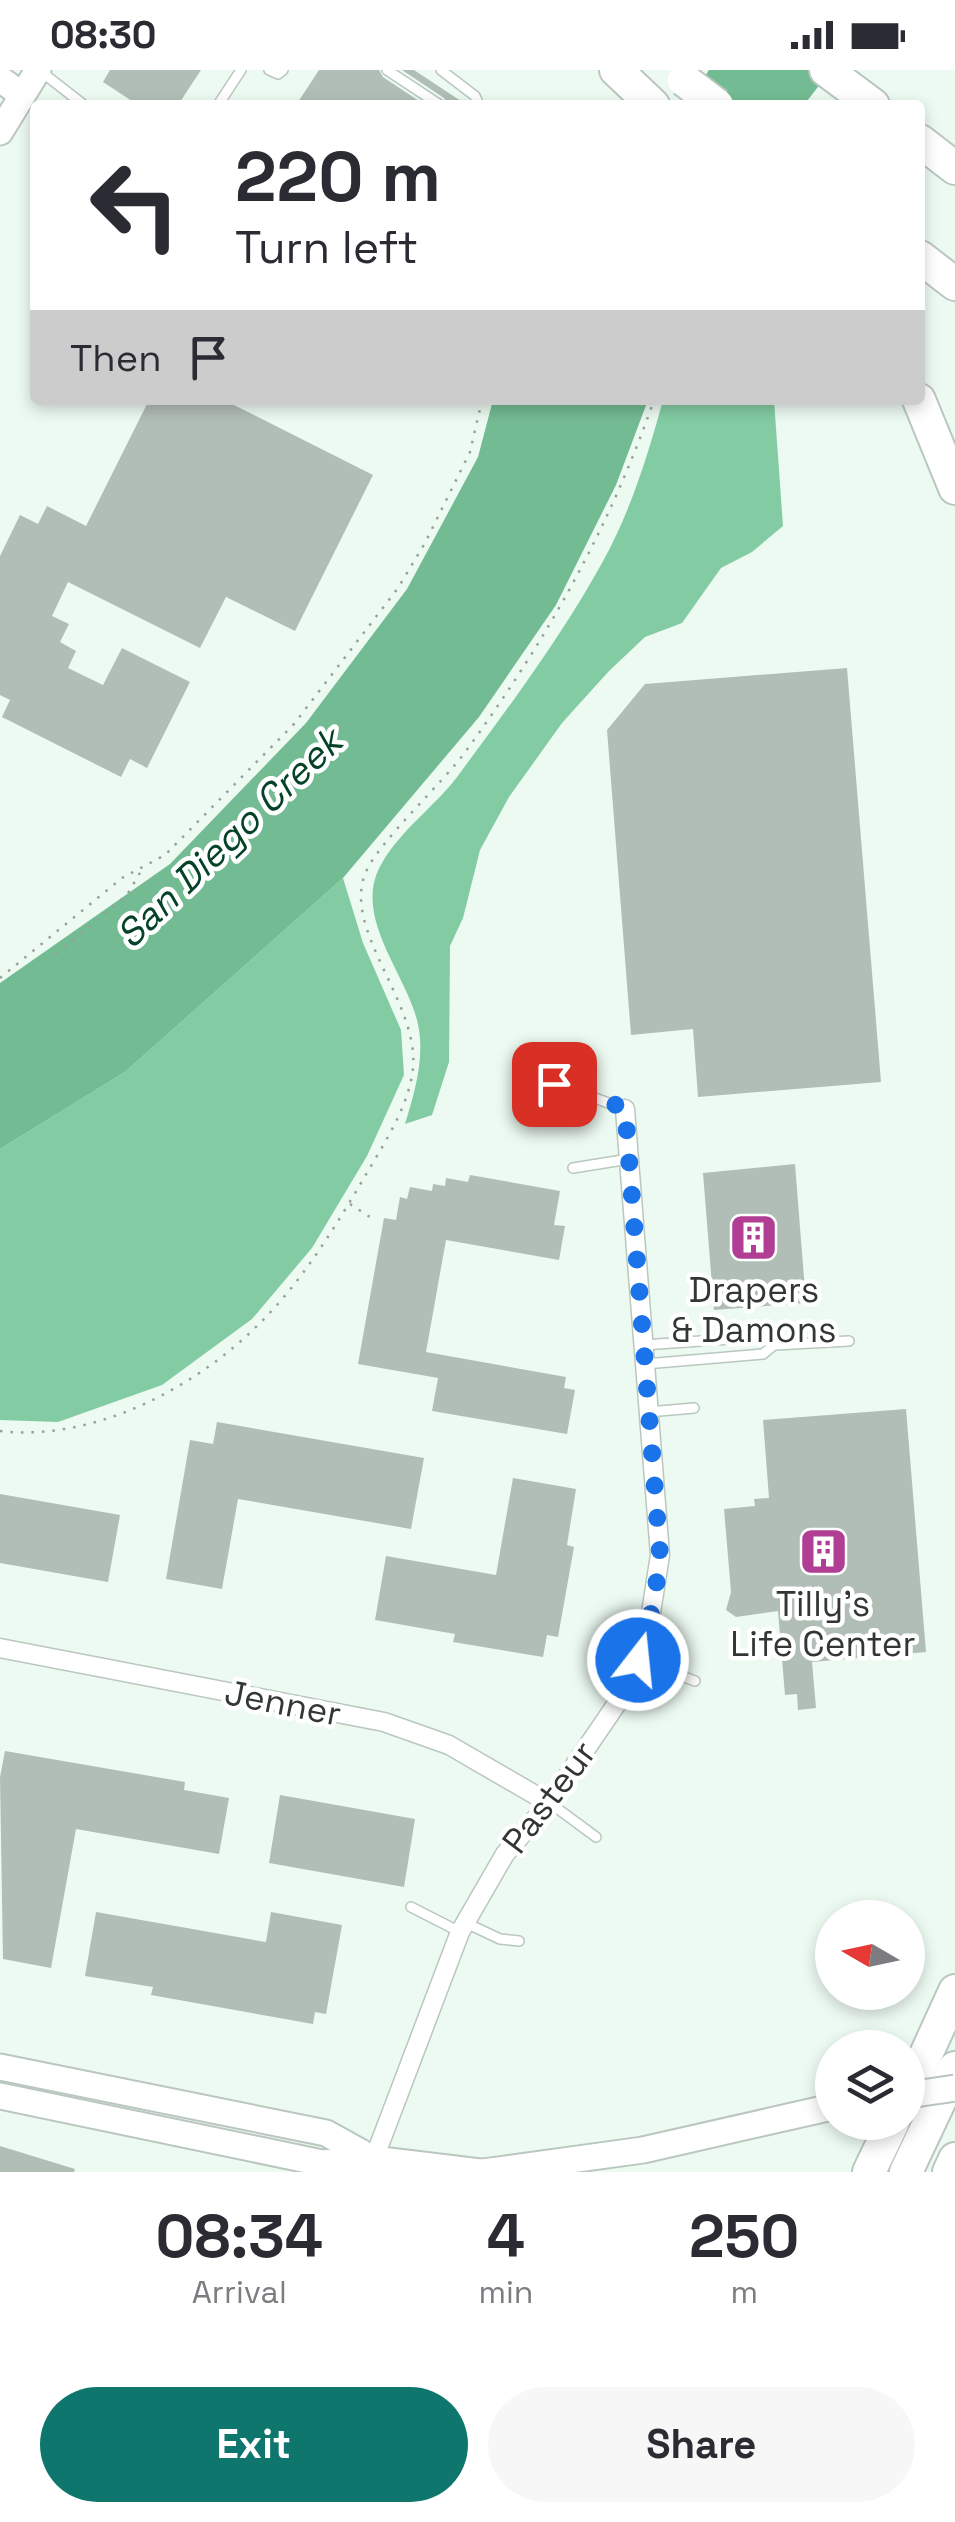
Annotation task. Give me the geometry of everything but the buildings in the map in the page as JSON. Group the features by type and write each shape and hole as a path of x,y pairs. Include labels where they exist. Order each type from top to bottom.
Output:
{"highway":[{"path":"616,70 648,100"},
{"path":"830,72 866,100"},
{"path":"677,75 710,100"},
{"path":"925,145 955,168"},
{"path":"925,262 955,284"},
{"path":"921,405 955,488"},
{"path":"925,2058 950,2004 955,1978"},
{"path":"906,2172 955,2068"},
{"path":"869,2172 884,2140"},
{"path":"949,2172 955,2159"}],"main road":[{"path":"0,132 28,100 38,70"},
{"path":"0,79 28,100"},
{"path":"0,2066 326,2133 371,2166"},
{"path":"925,2092 955,2088"},
{"path":"0,2096 322,2163 482,2172 644,2150 815,2110"}],"street":[{"name":"Pasteur","path":"371,2166 462,1927 505,1854 550,1803 620,1699 638,1660 654,1603 660,1554 625,1108"},
{"name":"Jenner","path":"0,1648 384,1722 450,1745 550,1803"}],"lane":[{"path":"38,70 77,100"},
{"path":"221,100 241,70"},
{"path":"269,70 278,74 282,70"},
{"path":"388,70 433,100"},
{"path":"441,70 477,100"},
{"path":"554,1084 625,1108"},
{"path":"573,1168 629,1159"},
{"path":"644,1355 758,1337 774,1345 849,1341"},
{"path":"644,1355 762,1354 774,1345"},
{"path":"648,1412 694,1408"},
{"path":"638,1660 695,1681"},
{"path":"550,1803 596,1838"},
{"path":"410,1907 462,1927 519,1942"}],"path":[{"path":"0,978 122,878 165,856 294,724 398,588 450,498 470,452 481,405"},
{"path":"0,1430 52,1430 118,1413 170,1390 214,1363 258,1326 286,1294 348,1204 395,1121 412,1070 408,1022 364,912 365,874 449,774 547,634 613,508 652,405"},
{"path":"56,954 127,895 142,870"},
{"path":"348,1204 370,1217"}],"shaded area":[{"path":"661,405 774,405 783,526 752,552 721,568 682,623 645,637 609,671 562,723 509,797 480,850 463,918 450,946 449,1062 432,1115 405,1124 418,1073 419,1033 411,1002 376,922 374,882 389,851 457,777 569,619 612,544"},
{"path":"343,878 363,943 401,1030 404,1075 367,1156 312,1248 252,1319 162,1385 58,1422 0,1420 0,1149 125,1072"}],"water":[{"path":"709,70 831,70 808,100 689,100"},
{"name":"San Diego Creek","path":"492,405 646,405 616,485 556,605 479,717 343,878 125,1072 0,1149 0,983 170,864 306,723 407,589 478,457"}],"place":[{"name":"Drapers & Damons","path":"754,1238"},
{"name":"Tilly's Life Center","path":"823,1552"}],"route":[{"path":"554,1084 625,1108 660,1554 648,1632 638,1660"}]}
